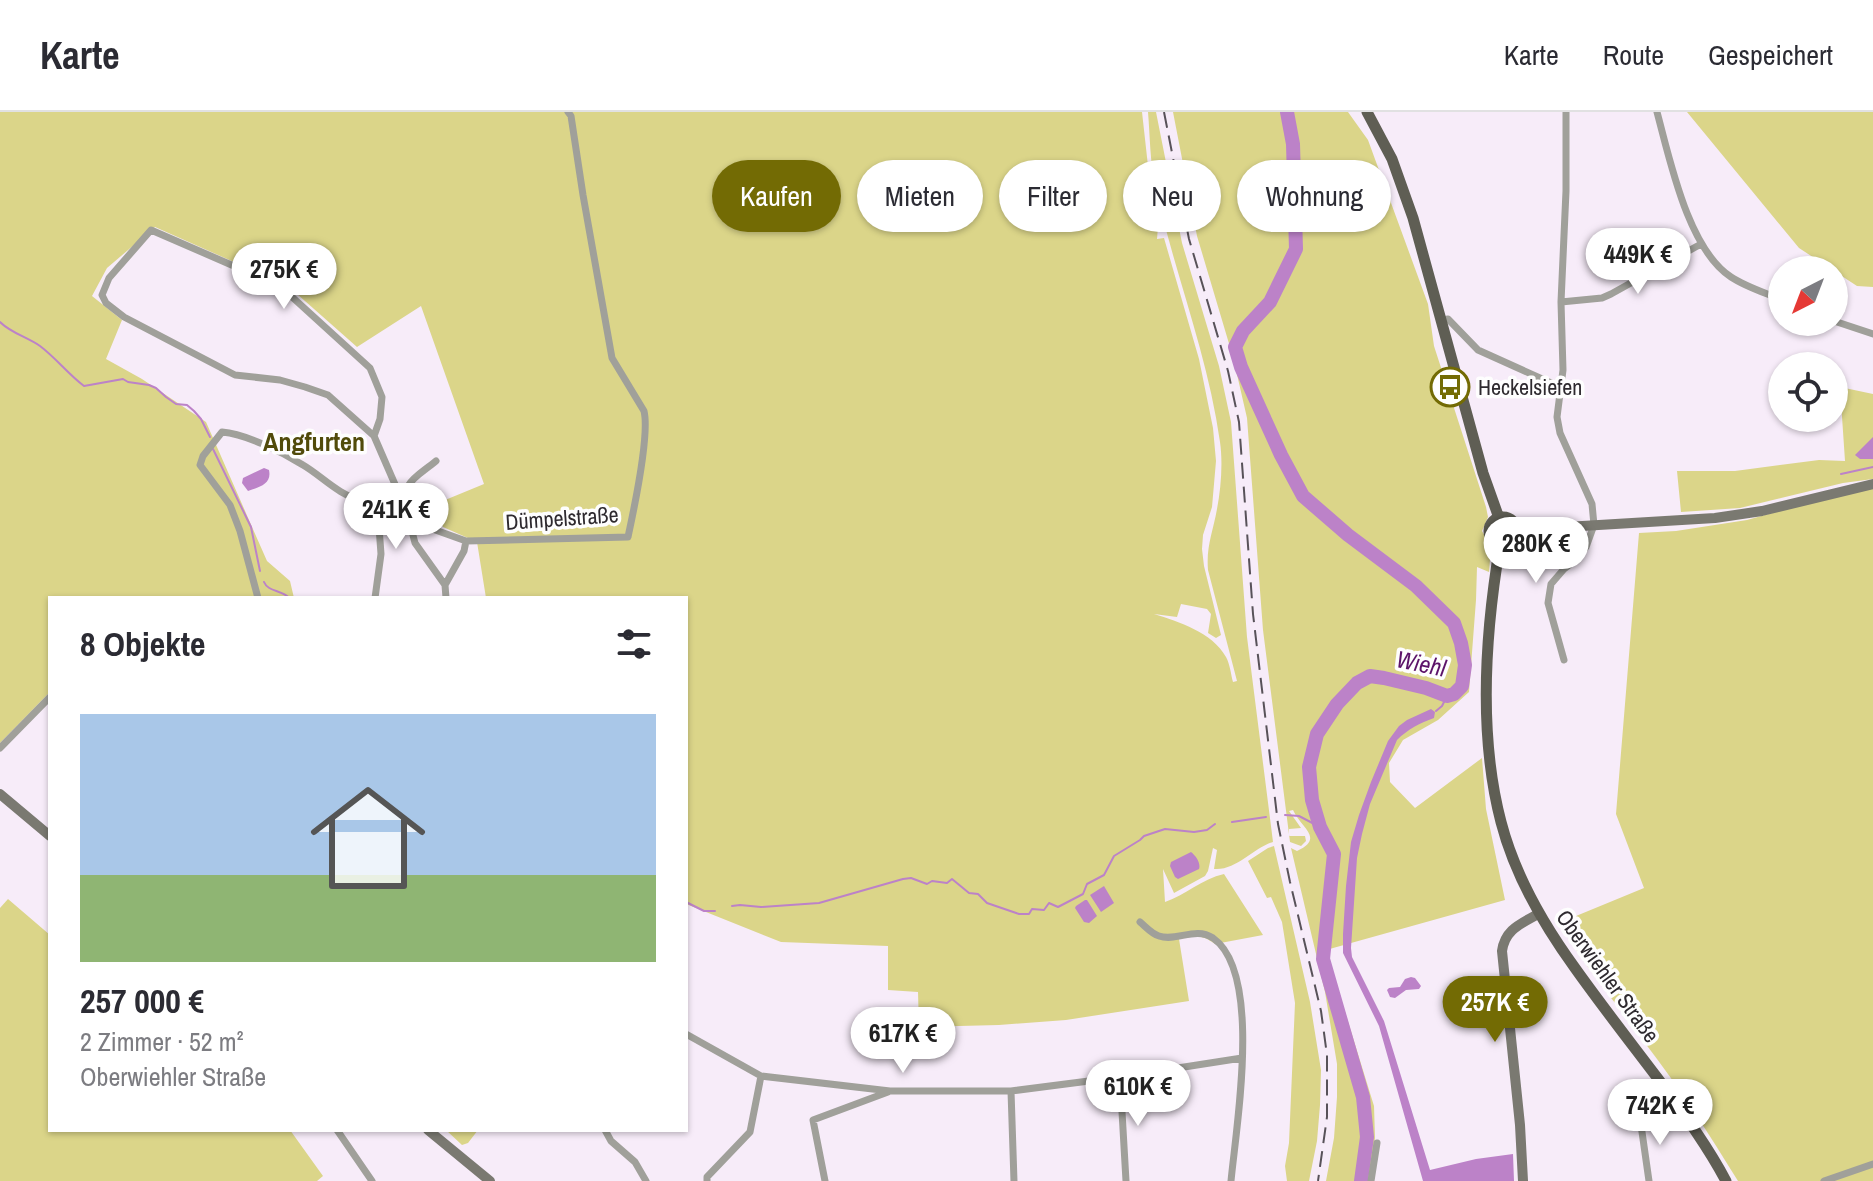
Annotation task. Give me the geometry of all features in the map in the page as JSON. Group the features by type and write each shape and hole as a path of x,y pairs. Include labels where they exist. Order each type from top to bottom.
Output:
{"main road":[{"path":"1367,112 1398,173 1413,218 1483,473 1499,518"},
{"path":"1517,530 1715,518 1762,511 1873,484"},
{"path":"1499,518 1508,518 1517,530 1513,541 1500,545 1492,540 1489,532 1492,523 1499,518"},
{"name":"Oberwiehler Straße","path":"1500,545 1490,632 1488,746 1502,825 1516,865 1538,914 1697,1133 1726,1181"},
{"path":"0,794 48,834"},
{"name":"Oberwiehler Straße","path":"1523,1181 1502,951 1505,938 1512,930 1538,914"},
{"path":"430,1132 490,1181"}],"street":[{"name":"Dümpelstraße","path":"407,512 427,527 466,541 628,537 646,418 612,358 568,112"},
{"path":"1564,660 1548,603 1551,584 1586,547 1594,525 1592,504 1571,461 1557,417 1563,370 1561,302 1566,112"},
{"path":"1657,112 1683,203 1701,244 1713,262 1732,278 1768,294"},
{"path":"374,436 380,419 382,397 370,368 280,286 151,230 109,278 102,295 106,303 135,322 235,375 280,380 328,395 374,436 407,512"},
{"path":"1561,302 1602,298 1701,244"},
{"path":"1441,320 1452,321 1478,350 1560,387"},
{"path":"1848,326 1873,334"},
{"path":"258,596 230,505 200,465 222,432 238,433 303,465 353,498 366,501 398,494"},
{"path":"436,461 404,492 415,543 445,585 446,596"},
{"path":"375,596 381,554 379,527 384,499"},
{"path":"445,585 464,551 466,541"},
{"path":"0,748 48,699"},
{"path":"1140,922 1156,935 1166,938 1199,933 1206,935 1219,944 1233,968 1242,1011 1242,1058 1231,1181"},
{"path":"688,1035 761,1076 890,1091 1011,1091 1242,1058"},
{"path":"707,1181 707,1177 750,1132 761,1076"},
{"path":"1120,1077 1126,1181"},
{"path":"825,1181 813,1120 890,1091"},
{"path":"1011,1091 1014,1181"},
{"path":"1640,1118 1649,1181"},
{"path":"338,1132 372,1181"},
{"path":"606,1132 611,1141 635,1162 646,1181"},
{"path":"1371,1181 1377,1143"},
{"path":"1824,1181 1873,1164"}],"shaded area":[{"path":"0,112 1142,112 1147,160 1123,160 1123,232 1158,232 1157,239 1164,238 1199,359 1213,428 1216,461 1212,507 1202,549 1221,635 1216,638 1208,633 1211,614 1207,609 1181,604 1177,617 1154,614 1194,629 1212,641 1226,657 1233,682 1237,681 1208,570 1220,484 1220,442 1199,345 1167,232 1180,232 1219,366 1231,422 1247,637 1273,842 1222,869 1214,869 1217,850 1213,848 1205,876 1174,893 1163,869 1165,902 1224,874 1263,935 1215,944 1198,937 1179,939 1189,1001 1066,1020 919,1027 918,992 888,990 888,946 781,942 688,905 688,596 486,596 477,542 443,527 433,505 484,484 421,306 357,347 288,286 155,227 107,268 92,296 122,320 106,359 206,422 267,561 290,581 294,596 48,596 48,694 0,743"},
{"path":"1148,112 1156,112 1166,160 1151,160"},
{"path":"1173,112 1348,112 1368,140 1375,160 1237,160 1237,232 1391,232 1391,203 1428,304 1434,346 1488,517 1482,531 1491,547 1489,572 1477,567 1469,692 1438,720 1403,740 1389,763 1390,782 1415,808 1482,758 1486,809 1505,900 1326,950 1374,1106 1375,1138 1370,1181 1326,1181 1334,1138 1337,1064 1325,992 1291,848 1297,851 1309,842 1310,837 1293,810 1289,811 1301,828 1289,829 1289,834 1263,630 1247,418 1233,357 1196,232 1221,232 1221,160 1182,160"},
{"path":"1687,112 1873,112 1873,287 1857,286 1848,280 1848,256 1811,256 1799,248"},
{"path":"1848,389 1873,394 1873,479 1843,483 1740,508 1681,512 1677,471 1735,471 1819,460 1845,461 1843,432 1848,432"},
{"path":"1873,437 1873,459 1860,459 1855,455"},
{"path":"264,468 269,470 267,482 248,491 242,483 243,478"},
{"path":"1873,485 1873,1181 1738,1181 1682,1094 1559,923 1644,888 1616,814 1639,533 1676,531 1747,520"},
{"path":"1431,709 1435,712 1434,718 1414,727 1397,740 1370,804 1357,858 1352,957 1384,1021 1430,1170 1513,1154 1514,1181 1423,1181 1379,1026 1343,953 1351,842 1359,815 1388,741 1407,720"},
{"path":"1289,836 1305,836 1306,841 1301,846 1290,842"},
{"path":"1274,846 1310,1002 1321,1070 1317,1141 1309,1181 1287,1181 1285,1166 1289,1143 1295,1003 1282,922 1271,897 1267,898 1248,861"},
{"path":"1191,852 1198,860 1199,869 1178,879 1170,866 1171,862"},
{"path":"1104,886 1114,903 1101,912 1090,895"},
{"path":"8,899 48,933 48,1132 291,1132 323,1176 317,1181 0,1181 0,908"},
{"path":"1085,900 1097,916 1089,923 1084,922 1075,908"},
{"path":"1411,977 1421,986 1419,989 1406,990 1395,998 1390,997 1389,988 1400,987 1405,979"},
{"path":"448,1132 476,1132 468,1143 462,1145"}],"waterway":[{"name":"Wiehl","path":"1287,112 1293,144 1296,249 1270,302 1243,331 1235,347 1241,367 1303,496 1348,535 1416,586 1454,623 1465,665 1462,686 1447,696 1384,678 1370,676 1357,683 1337,704 1317,734 1309,767 1312,800 1320,827 1334,854 1323,959 1363,1097 1367,1137 1361,1181"},
{"path":"0,322 40,346 84,386 123,379 156,388 176,404 187,405 194,411 210,437"},
{"path":"213,449 251,527 260,571"},
{"path":"1841,474 1873,467"},
{"path":"264,582 286,596"},
{"path":"1436,711 1447,696"},
{"path":"1285,815 1299,816 1320,827"},
{"path":"1232,822 1266,817"},
{"path":"732,906 819,903 903,879 911,878 927,884 932,881 947,883 952,879 987,903 1019,914 1029,914 1032,909 1044,910 1049,903 1058,907 1083,894 1087,884 1104,875 1114,856 1144,836 1165,829 1207,830 1215,824"},
{"path":"688,903 704,911 715,911"}],"railway":[{"path":"1164,112 1189,239 1228,371 1239,422 1253,614 1278,824 1321,1011 1327,1055 1327,1117 1318,1181"}],"place":[{"name":"Heckelsiefen","path":"1450,387"}],"district":[{"name":"Angfurten","path":"314,442"}]}
